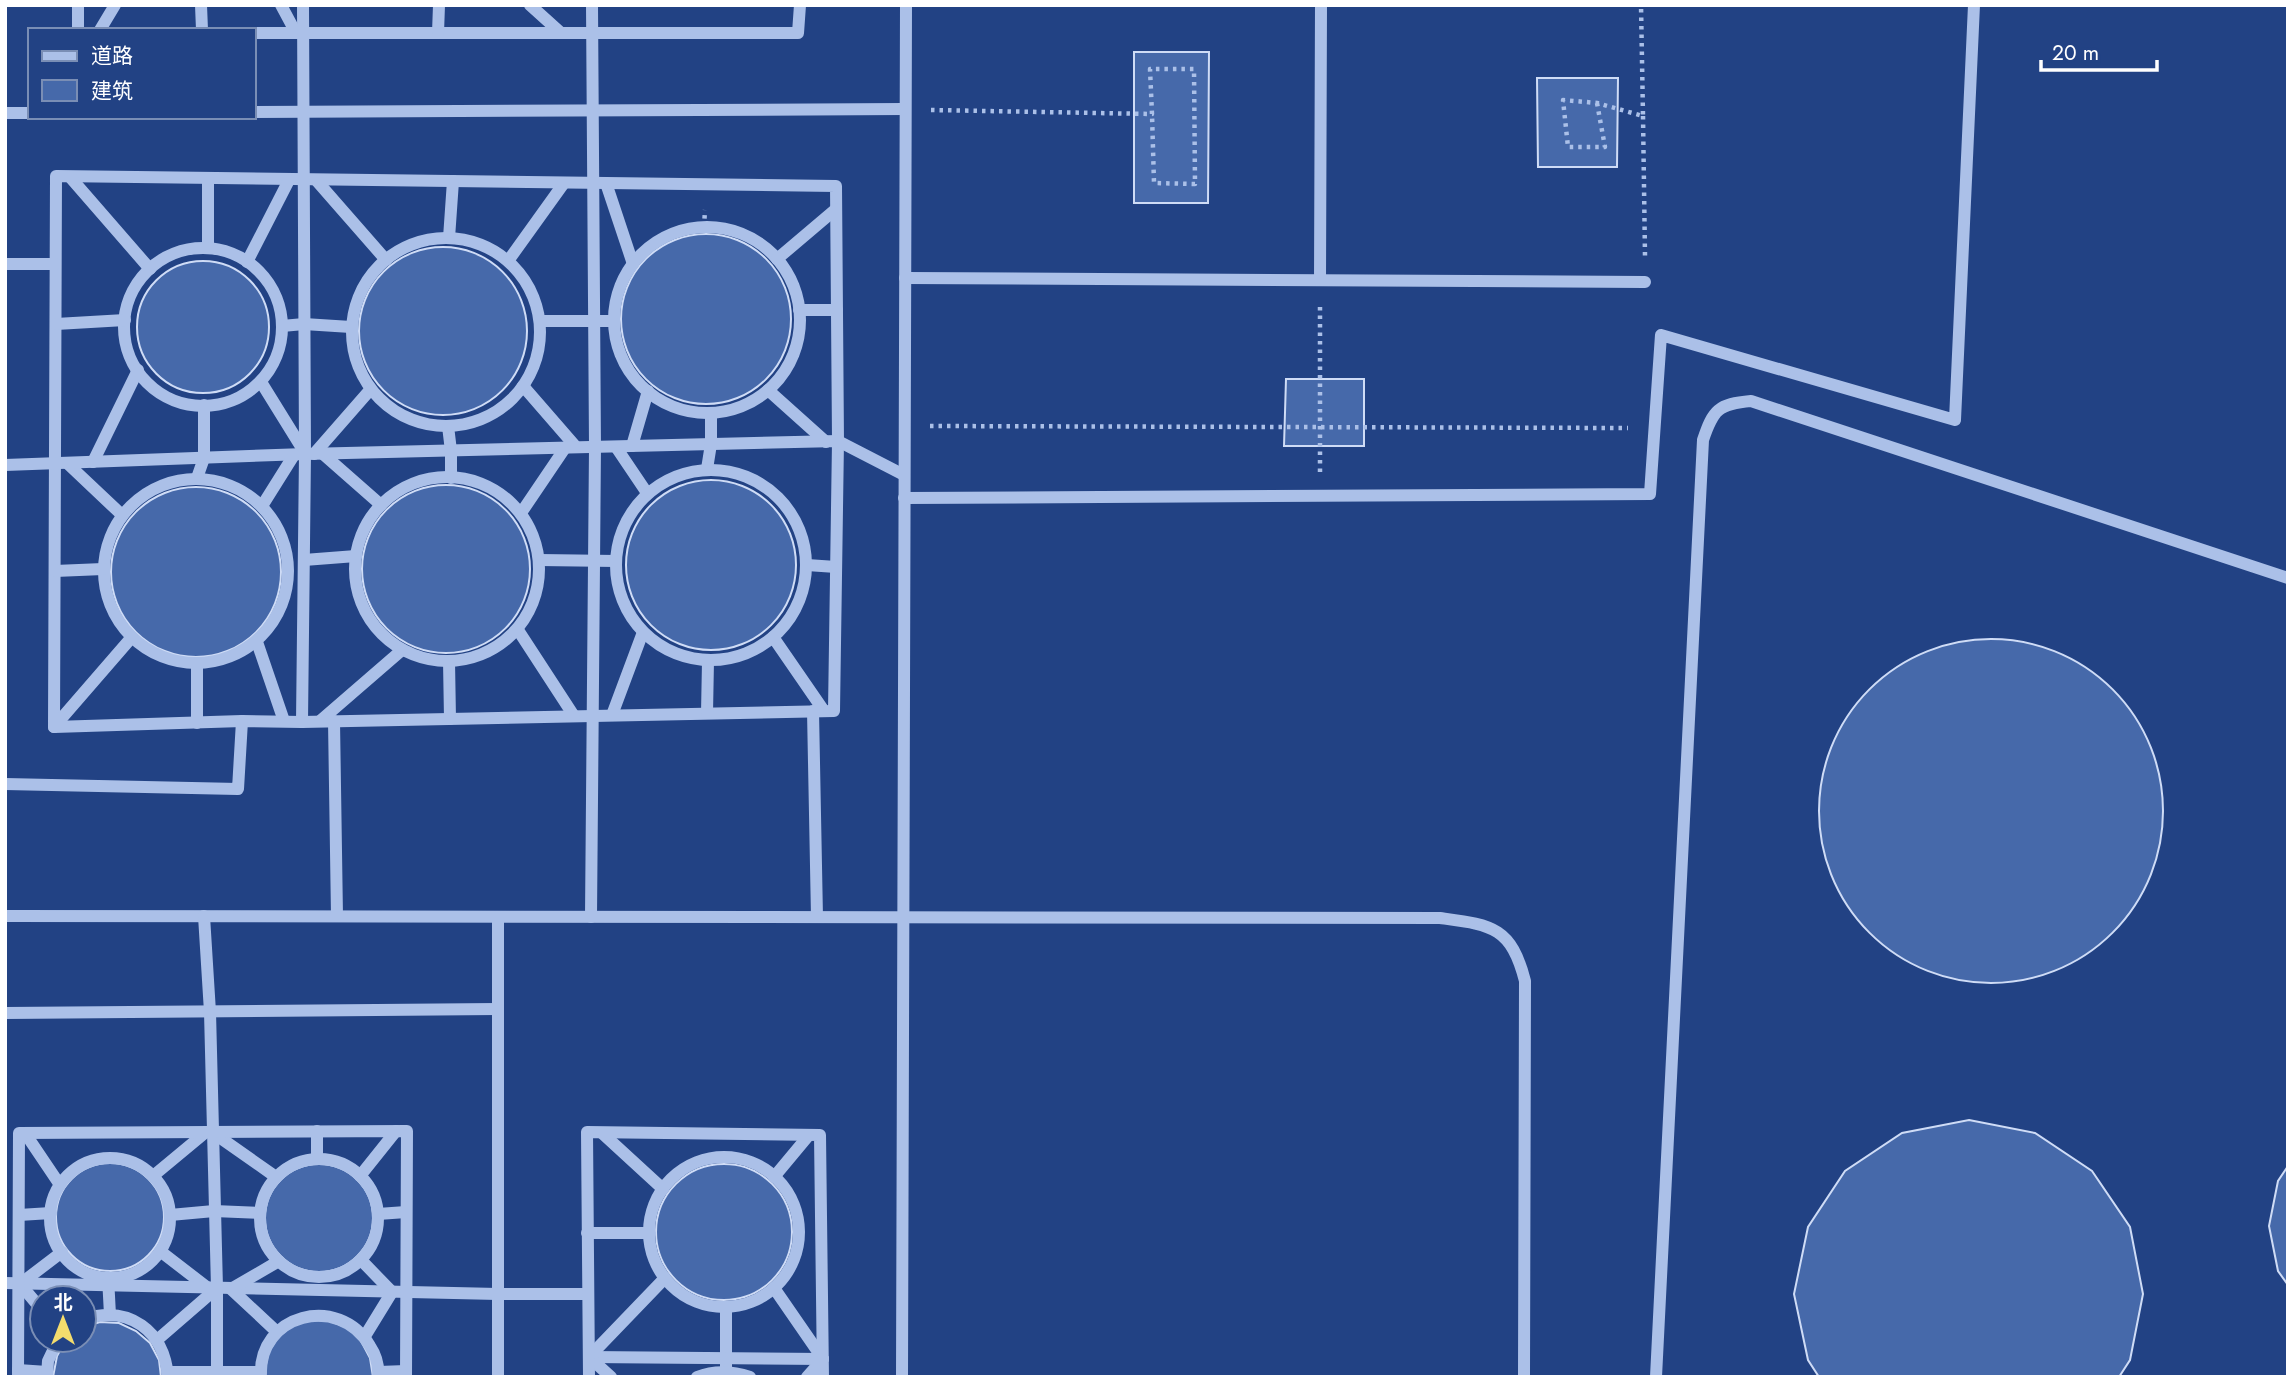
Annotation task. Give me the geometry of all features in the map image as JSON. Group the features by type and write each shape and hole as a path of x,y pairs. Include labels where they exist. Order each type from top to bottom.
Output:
{"street":[{"path":"78,5 78,28"},
{"path":"101,28 115,5"},
{"path":"201,5 202,28"},
{"path":"281,5 300,33"},
{"path":"302,722 304,559 309,454 304,324 310,180 300,33 303,5"},
{"path":"438,33 439,5"},
{"path":"530,5 561,33"},
{"path":"591,917 594,321 600,183 594,111 592,5"},
{"path":"256,33 798,33 800,5"},
{"path":"902,1377 906,5"},
{"path":"1320,280 1321,5"},
{"path":"904,498 1650,495 1661,335 1955,420 1974,5"},
{"path":"256,112 905,109"},
{"path":"5,113 28,113"},
{"path":"56,176 836,186 837,310 832,441 836,567 834,711 242,721 54,727 55,570 62,464 56,324 56,176"},
{"path":"70,177 150,269"},
{"path":"208,178 208,248"},
{"path":"247,262 289,180"},
{"path":"310,180 386,260"},
{"path":"449,238 453,181"},
{"path":"508,261 564,183"},
{"path":"600,183 633,264"},
{"path":"777,259 836,209"},
{"path":"704,227 735,230 763,245 777,259 785,267 798,296 801,327 793,357 776,384 751,403 721,413 711,413 691,412 662,402 638,384 621,359 614,321 616,299 627,270 648,248 674,232 704,227"},
{"path":"434,238 449,238 464,239 492,249 516,267 533,292 540,321 540,350 523,386 511,401 486,418 458,426 425,424 394,411 370,390 355,360 351,327 358,295 376,268 403,248 434,238"},
{"path":"208,248 233,254 247,262 255,267 271,286 281,310 282,336 275,360 261,382 241,397 215,405 188,405 164,395 143,379 129,356 124,330 127,304 139,280 158,262 182,250 208,248"},
{"path":"5,264 55,264"},
{"path":"905,278 1645,282"},
{"path":"799,310 837,310"},
{"path":"56,324 125,320"},
{"path":"540,321 614,321"},
{"path":"282,326 304,324 351,327"},
{"path":"93,462 138,370"},
{"path":"261,382 309,454 381,505"},
{"path":"523,386 570,448"},
{"path":"262,506 370,390"},
{"path":"768,390 832,441 904,475"},
{"path":"632,446 648,391"},
{"path":"1656,1377 1703,440 1712,415 1729,403 1751,401 2288,578"},
{"path":"197,478 204,458 204,405"},
{"path":"707,469 711,444 711,413"},
{"path":"448,426 451,478"},
{"path":"5,465 309,454 832,441"},
{"path":"616,447 647,493"},
{"path":"521,513 570,448"},
{"path":"62,464 122,515"},
{"path":"707,469 737,473 766,486 788,507 802,534 807,565 802,595 788,622 773,638 738,657 708,661 676,654 648,638 627,612 616,582 616,549 627,518 647,493 675,476 707,469"},
{"path":"197,478 229,484 257,500 262,506 278,525 289,555 289,587 278,618 257,642 229,658 197,664 165,659 132,638 120,624 107,598 103,569 108,541 122,515 142,495 169,482 197,478"},
{"path":"436,478 451,478 468,479 497,491 521,513 536,540 540,572 534,603 518,630 493,650 463,661 432,661 402,650 377,630 362,607 355,578 356,556 367,523 381,505 408,485 436,478"},
{"path":"304,559 356,556"},
{"path":"539,559 616,561"},
{"path":"807,565 836,567"},
{"path":"55,570 103,569"},
{"path":"518,630 574,716"},
{"path":"612,715 643,632"},
{"path":"54,727 132,638"},
{"path":"773,638 818,711 817,917"},
{"path":"257,642 284,721"},
{"path":"320,721 402,650"},
{"path":"449,661 450,719"},
{"path":"707,713 708,661"},
{"path":"197,664 197,723"},
{"path":"5,784 238,789 242,721"},
{"path":"334,721 337,916"},
{"path":"5,916 1440,918 1482,924 1505,936 1519,957 1525,981 1524,1377"},
{"path":"204,916 210,1012 209,1132 215,1211 213,1288 217,1374"},
{"path":"498,917 498,1377"},
{"path":"5,1013 498,1009"},
{"path":"317,1131 317,1158"},
{"path":"360,1176 397,1131"},
{"path":"51,1354 47,1374 18,1373 19,1133 407,1131 406,1212 399,1292 406,1374 378,1374 374,1352 365,1336 349,1323 331,1316 312,1315 293,1321 277,1332 266,1348 261,1374 168,1374 166,1358 157,1340 142,1325 124,1316 98,1316"},
{"path":"153,1176 209,1132"},
{"path":"209,1132 276,1177"},
{"path":"589,1377 587,1132 820,1135 823,1377"},
{"path":"25,1133 60,1185"},
{"path":"111,1133 111,1158"},
{"path":"601,1133 663,1189"},
{"path":"725,1134 727,1158"},
{"path":"774,1177 809,1135"},
{"path":"714,1157 727,1158 740,1158 764,1168 783,1185 796,1207 800,1233 796,1258 783,1280 764,1297 740,1307 715,1307 692,1301 672,1287 657,1268 650,1245 649,1221 657,1198 671,1178 691,1164 714,1157"},
{"path":"111,1158 130,1161 153,1176 169,1202 171,1221 160,1251 141,1269 108,1281 67,1260 55,1243 50,1224 52,1204 60,1185 74,1170 92,1160 111,1158"},
{"path":"317,1158 337,1161 360,1176 369,1185 378,1214 372,1244 361,1260 344,1271 324,1277 306,1276 288,1269 273,1256 264,1240 260,1222 261,1202 269,1185 281,1171 298,1162 317,1158"},
{"path":"170,1215 215,1211 260,1213"},
{"path":"378,1214 406,1212"},
{"path":"19,1214 51,1213"},
{"path":"800,1233 821,1231"},
{"path":"587,1233 650,1233"},
{"path":"160,1251 213,1288"},
{"path":"20,1283 62,1252"},
{"path":"361,1260 399,1292"},
{"path":"231,1289 279,1261"},
{"path":"322,1316 324,1277"},
{"path":"589,1357 665,1278"},
{"path":"5,1283 108,1281 231,1289 587,1294"},
{"path":"108,1281 110,1315"},
{"path":"20,1283 28,1293"},
{"path":"157,1340 213,1288"},
{"path":"774,1288 823,1359"},
{"path":"231,1289 277,1332"},
{"path":"365,1336 399,1292"},
{"path":"726,1307 726,1372"},
{"path":"589,1357 823,1359"},
{"path":"589,1357 611,1377"},
{"path":"807,1377 823,1359"},
{"path":"697,1377 709,1372 735,1372 750,1377"}],"path":[{"path":"1641,5 1645,282"},
{"path":"1150,69 1194,69 1195,184 1154,183 1152,114 1150,69"},
{"path":"1597,103 1605,147 1568,147 1563,100 1597,103 1643,116"},
{"path":"905,109 1152,114"},
{"path":"1320,280 1320,496"},
{"path":"905,426 1655,428"}],"building":[{"path":"1134,52 1209,52 1208,203 1134,203"},
{"path":"1537,78 1618,78 1617,167 1538,167"},
{"path":"706,234 738,241 766,259 784,287 791,319 784,351 766,379 738,397 706,404 674,397 646,379 628,351 621,319 628,287 646,259 674,241"},
{"path":"443,247 475,253 503,271 521,299 527,331 521,363 503,391 475,409 443,415 411,409 383,391 365,363 359,331 365,299 383,271 411,253"},
{"path":"203,261 228,266 250,280 264,302 269,327 264,352 250,374 228,388 203,393 178,388 156,374 142,352 137,327 142,302 156,280 178,266"},
{"path":"1286,379 1364,379 1364,446 1284,446"},
{"path":"711,480 743,487 771,505 789,533 796,565 789,597 771,625 743,643 711,650 679,643 651,625 633,597 626,565 633,533 651,505 679,487"},
{"path":"446,485 478,491 506,509 524,537 530,569 524,601 506,629 478,647 446,653 414,647 386,629 368,601 362,569 368,537 386,509 414,491"},
{"path":"196,487 228,494 256,512 274,540 281,572 274,604 256,632 228,650 196,657 164,650 136,632 118,604 111,572 118,540 136,512 164,494"},
{"path":"1991,639 2024,643 2057,652 2100,678 2124,702 2150,745 2159,778 2163,811 2159,844 2150,877 2124,920 2100,944 2057,970 2024,979 1991,983 1958,979 1925,970 1882,944 1858,920 1832,877 1823,844 1819,811 1823,778 1832,745 1858,702 1882,678 1925,652 1958,643"},
{"path":"1969,1120 2035,1133 2092,1171 2130,1227 2143,1294 2130,1360 2119,1377 1819,1377 1808,1360 1794,1294 1808,1227 1845,1171 1902,1133"},
{"path":"110,1163 131,1167 148,1179 160,1196 164,1217 160,1238 148,1255 131,1267 110,1271 89,1267 72,1255 60,1238 56,1217 60,1196 72,1179 89,1167"},
{"path":"319,1164 340,1168 357,1180 369,1197 373,1218 369,1239 357,1256 340,1268 319,1272 298,1268 281,1256 269,1239 265,1218 269,1197 281,1180 298,1168"},
{"path":"724,1164 750,1169 772,1184 787,1206 792,1232 787,1258 772,1280 750,1295 724,1300 698,1295 676,1280 661,1258 656,1232 661,1206 676,1184 698,1169"},
{"path":"2288,1166 2288,1285 2278,1271 2269,1226 2278,1181"},
{"path":"311,1320 330,1321 348,1328 361,1341 370,1358 373,1377 264,1377 268,1353 278,1337 293,1325"},
{"path":"98,1323 119,1323 136,1331 150,1343 159,1360 161,1377 53,1377 58,1354 98,1354"}]}
